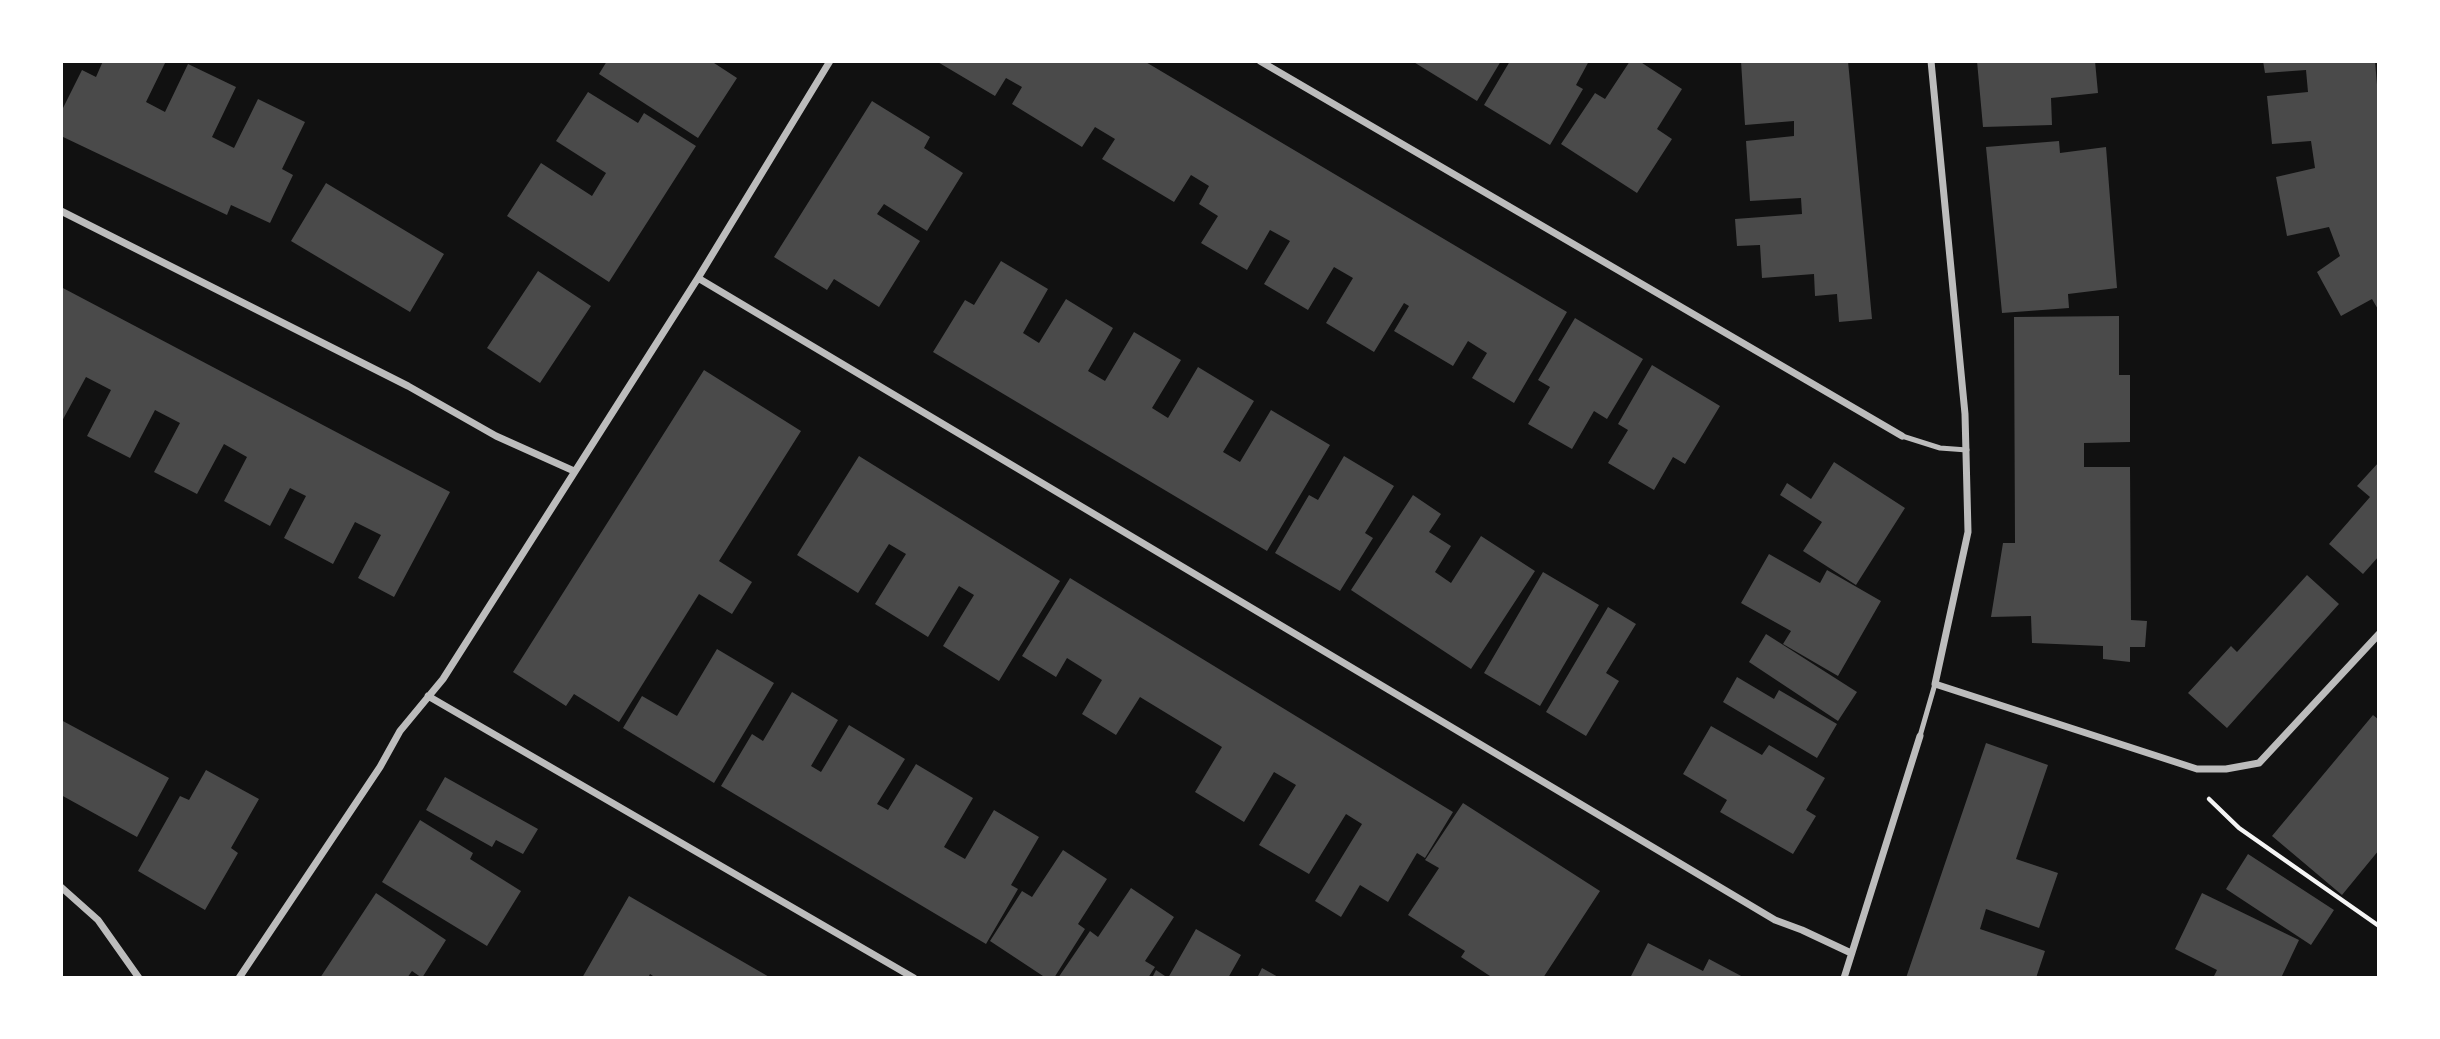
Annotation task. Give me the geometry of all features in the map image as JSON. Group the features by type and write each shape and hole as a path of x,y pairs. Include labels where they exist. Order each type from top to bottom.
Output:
{"street":[{"path":"239,978 380,767 400,731 443,679 698,278 830,61"},
{"path":"1260,61 1902,436"},
{"path":"1931,61 1967,450 1968,531 1935,684 2197,769 2225,769 2259,763 2379,634"},
{"path":"61,211 408,386 496,436 574,471"},
{"path":"698,278 1775,920 1851,953"},
{"path":"428,696 914,978"},
{"path":"1844,978 1920,736"},
{"path":"61,887 98,920 139,978"}],"lane":[{"path":"1902,436 1940,449 1967,450"},
{"path":"1920,736 1935,684"}],"path":[{"path":"2197,769 2209,799 2239,828 2379,926"}],"building":[{"path":"103,61 166,61 146,102 165,112 188,64 236,87 212,137 234,148 258,99 305,122 282,169 293,175 270,223 231,205 227,215 61,136 61,112 82,70 96,77"},
{"path":"607,61 711,61 737,78 698,138 599,74"},
{"path":"936,61 1144,61 1567,312 1514,403 1472,378 1487,353 1468,341 1453,366 1394,331 1409,306 1404,303 1374,352 1326,323 1353,278 1334,267 1308,310 1264,284 1290,241 1270,230 1247,270 1201,243 1218,216 1199,204 1209,186 1191,175 1174,202 1102,159 1115,139 1095,127 1082,147 1012,104 1022,87 1006,78 995,96"},
{"path":"1412,61 1501,61 1477,101"},
{"path":"1510,61 1589,61 1576,85 1583,89 1550,145 1484,105"},
{"path":"1630,61 1639,61 1682,89 1657,129 1672,139 1637,193 1561,144 1595,93 1605,99"},
{"path":"1741,61 1848,61 1872,319 1839,322 1837,294 1815,296 1814,274 1762,278 1760,245 1737,246 1735,219 1802,214 1801,198 1750,201 1746,141 1794,136 1794,121 1745,125"},
{"path":"1977,61 2095,61 2098,93 2051,98 2052,125 1983,127"},
{"path":"2263,61 2375,61 2379,108 2379,311 2372,299 2341,316 2317,272 2340,256 2329,227 2287,236 2276,177 2315,168 2311,141 2272,144 2267,96 2308,92 2306,70 2265,73"},
{"path":"588,92 638,123 644,113 696,146 609,282 507,216 541,163 592,196 606,173 556,141"},
{"path":"872,101 930,137 924,148 963,173 927,231 884,204 877,214 920,241 879,307 834,279 827,290 774,257"},
{"path":"2059,141 2060,153 2106,147 2117,288 2068,294 2069,308 2002,313 1986,147"},
{"path":"326,183 444,254 410,312 291,241"},
{"path":"1001,261 1048,289 1023,333 1039,343 1066,299 1113,328 1088,371 1105,381 1134,332 1181,360 1152,408 1168,418 1198,367 1254,401 1223,452 1240,462 1271,410 1330,445 1267,551 933,352 965,300 974,305"},
{"path":"538,271 591,306 540,383 487,348"},
{"path":"61,287 450,492 394,597 358,578 381,535 355,522 333,564 284,538 306,496 290,488 270,526 224,501 247,457 224,444 197,494 154,472 180,423 155,410 130,458 87,436 111,390 86,377 61,423"},
{"path":"2119,316 2119,375 2130,375 2130,442 2084,443 2084,467 2130,467 2131,620 2147,621 2145,647 2130,647 2130,662 2103,659 2103,646 2032,643 2031,616 1991,617 2003,543 2015,543 2014,317"},
{"path":"1575,318 1643,359 1607,419 1594,411 1572,449 1528,424 1550,387 1538,380"},
{"path":"1652,365 1720,406 1685,464 1673,457 1654,490 1608,463 1628,430 1618,424"},
{"path":"704,370 801,431 719,561 752,582 732,614 699,594 619,722 574,694 566,706 513,672"},
{"path":"859,456 1060,581 999,681 943,646 974,595 959,586 928,637 875,604 906,554 889,544 858,593 797,555"},
{"path":"1344,456 1394,486 1365,533 1373,538 1340,591 1275,553 1309,495 1318,500"},
{"path":"1834,462 1905,508 1856,585 1803,551 1822,522 1780,495 1787,483 1811,499"},
{"path":"2379,462 2379,556 2363,574 2329,544 2370,497 2357,486"},
{"path":"1413,495 1441,514 1429,532 1451,546 1435,572 1451,583 1481,536 1535,571 1471,669 1351,590"},
{"path":"1769,554 1820,583 1827,570 1881,601 1838,676 1783,644 1791,631 1741,603"},
{"path":"1543,572 1599,605 1540,706 1484,673"},
{"path":"2307,575 2339,604 2227,728 2188,693 2231,646 2237,652"},
{"path":"1070,578 1453,812 1425,858 1417,853 1388,902 1360,885 1341,917 1315,901 1362,824 1346,814 1309,874 1259,845 1296,785 1274,772 1244,822 1195,792 1222,747 1140,697 1116,735 1082,714 1102,680 1067,658 1056,677 1022,656"},
{"path":"1608,607 1636,624 1606,673 1619,681 1586,736 1546,712"},
{"path":"1766,634 1857,692 1838,721 1749,662"},
{"path":"717,649 774,683 714,783 623,728 642,696 677,716"},
{"path":"1737,677 1774,699 1779,690 1837,724 1817,758 1723,702"},
{"path":"792,692 838,720 811,766 821,772 849,725 905,759 877,804 888,810 916,764 973,798 944,847 965,859 994,810 1039,837 1011,885 1018,889 986,944 721,786 752,734 763,741"},
{"path":"2373,715 2379,720 2379,850 2342,895 2272,836"},
{"path":"61,720 169,778 137,837 61,795"},
{"path":"1711,726 1762,755 1769,745 1825,778 1806,810 1816,816 1793,854 1720,812 1727,800 1683,774"},
{"path":"1986,743 2048,765 2016,859 2058,873 2039,928 1986,909 1980,929 2045,951 2036,978 1906,978"},
{"path":"206,770 259,799 231,848 238,853 205,910 138,871 180,796 189,800"},
{"path":"445,777 538,829 523,854 496,840 492,847 426,810"},
{"path":"1463,803 1600,891 1543,978 1493,978 1461,957 1465,951 1408,915 1439,868 1425,860"},
{"path":"420,820 473,853 470,859 521,891 487,946 382,882"},
{"path":"1063,850 1107,879 1078,924 1085,929 1054,978 1046,978 990,941 1022,891 1032,897"},
{"path":"2248,854 2334,910 2311,945 2226,889"},
{"path":"1131,888 1174,917 1145,961 1155,967 1148,978 1058,978 1090,931 1098,937"},
{"path":"376,893 446,940 422,978 412,971 407,978 320,978"},
{"path":"2202,893 2299,940 2281,978 2218,978 2214,976 2217,970 2175,949"},
{"path":"629,896 771,978 656,978 650,974 648,978 582,978"},
{"path":"1196,929 1241,955 1228,978 1168,978"},
{"path":"1648,943 1703,971 1709,959 1745,978 1630,978"},
{"path":"1262,968 1280,978 1257,978"},
{"path":"1156,970 1168,978 1152,978"}]}
